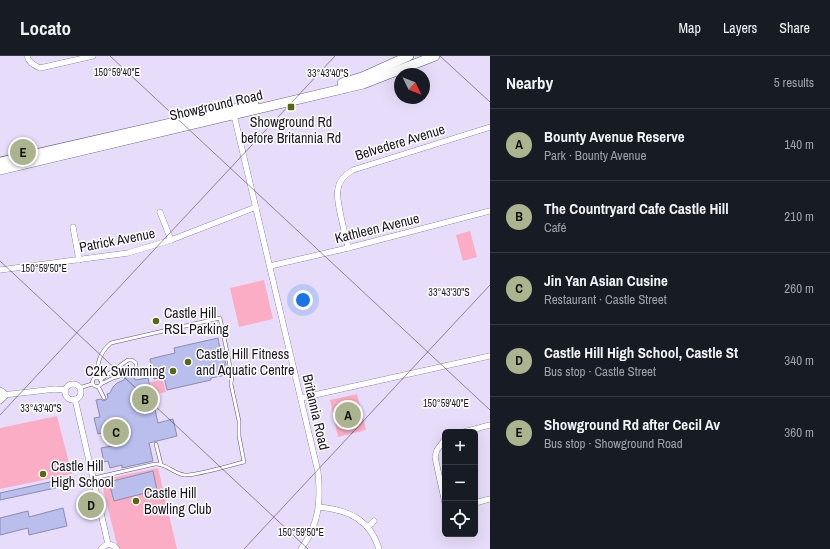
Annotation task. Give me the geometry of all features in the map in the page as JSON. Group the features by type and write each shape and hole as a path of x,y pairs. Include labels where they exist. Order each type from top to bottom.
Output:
{"main road":[{"name":"Showground Road","path":"0,162 342,83 369,74 409,56"},
{"name":"Showground Road","path":"0,170 363,84 435,56"}],"street":[{"path":"27,56 28,61 40,68 93,56"},
{"name":"Britannia Road","path":"234,115 318,472 320,497 319,507 313,526 301,549"},
{"name":"Belvedere Avenue","path":"348,248 337,194 340,183 347,173 490,127"},
{"name":"Patrick Avenue","path":"0,270 128,253 171,240 256,207"},
{"name":"Kathleen Avenue","path":"270,266 348,248 490,211"},
{"path":"160,212 171,240"},
{"path":"73,227 79,260"},
{"path":"301,398 490,356"},
{"path":"65,390 70,385 76,385 79,388 80,394 75,399"},
{"path":"1,395 55,389 65,390"},
{"path":"65,390 68,398 75,399"},
{"path":"75,399 108,544"},
{"path":"475,429 490,425"},
{"path":"442,442 437,450 436,457 445,501"},
{"path":"478,502 490,499"},
{"path":"319,507 337,510 359,519 368,527 379,549"},
{"path":"368,527 374,521"},
{"path":"101,549 103,546 108,544 113,545 117,549"}],"lane":[{"path":"94,478 155,464 160,464 180,474 186,475 244,462 239,436 239,421 231,384 232,376 220,318 110,343 104,350 97,364 99,382 104,398"},
{"path":"79,388 92,384 96,387 99,382 128,360 132,360 136,363 136,369 133,372"},
{"path":"92,384 93,379 99,382 123,375"},
{"path":"156,444 160,464"}],"shaded area":[{"path":"470,231 477,257 463,261 456,235"},
{"path":"264,280 273,319 239,327 230,288"},
{"path":"163,381 166,392 153,395 150,382"},
{"path":"357,394 366,430 338,437 330,400"},
{"path":"57,416 72,474 0,489 0,428"},
{"name":"Castle Hill Bowling Club","path":"158,468 177,549 118,549 101,480"}],"building":[{"name":"Castle Hill Fitness and Aquatic Centre","path":"218,338 220,348 222,347 226,365 224,365 226,375 167,390 164,377 154,379 150,359 175,353 174,348"},
{"path":"131,367 130,372 135,380 148,378 158,423 173,419 177,436 149,443 153,461 122,468 122,465 110,468 108,461 104,462 101,448 117,445 114,430 98,434 94,418 100,417 96,400 106,400 108,397 107,394 110,393 113,387 117,383 124,380 126,375 121,369"},
{"path":"153,471 157,490 114,501 109,482"},
{"path":"72,477 74,484 0,500 0,493"},
{"path":"63,508 67,526 29,535 28,528 0,535 0,518 28,511 29,517"}],"place":[{"name":"Showground Rd before Britannia Rd","path":"291,107"},
{"name":"Showground Rd after Cecil Av","path":"23,152"},
{"name":"Castle Hill RSL Parking","path":"156,321"},
{"name":"Castle Hill Fitness and Aquatic Centre","path":"188,362"},
{"name":"C2K Swimming","path":"173,371"},
{"name":"The Countryard Cafe Castle Hill","path":"145,399"},
{"name":"Bounty Avenue Reserve","path":"348,415"},
{"name":"Jin Yan Asian Cusine","path":"116,432"},
{"name":"Castle Hill High School","path":"43,474"},
{"name":"Castle Hill Bowling Club","path":"136,501"},
{"name":"Castle Hill High School, Castle St","path":"91,505"}]}
